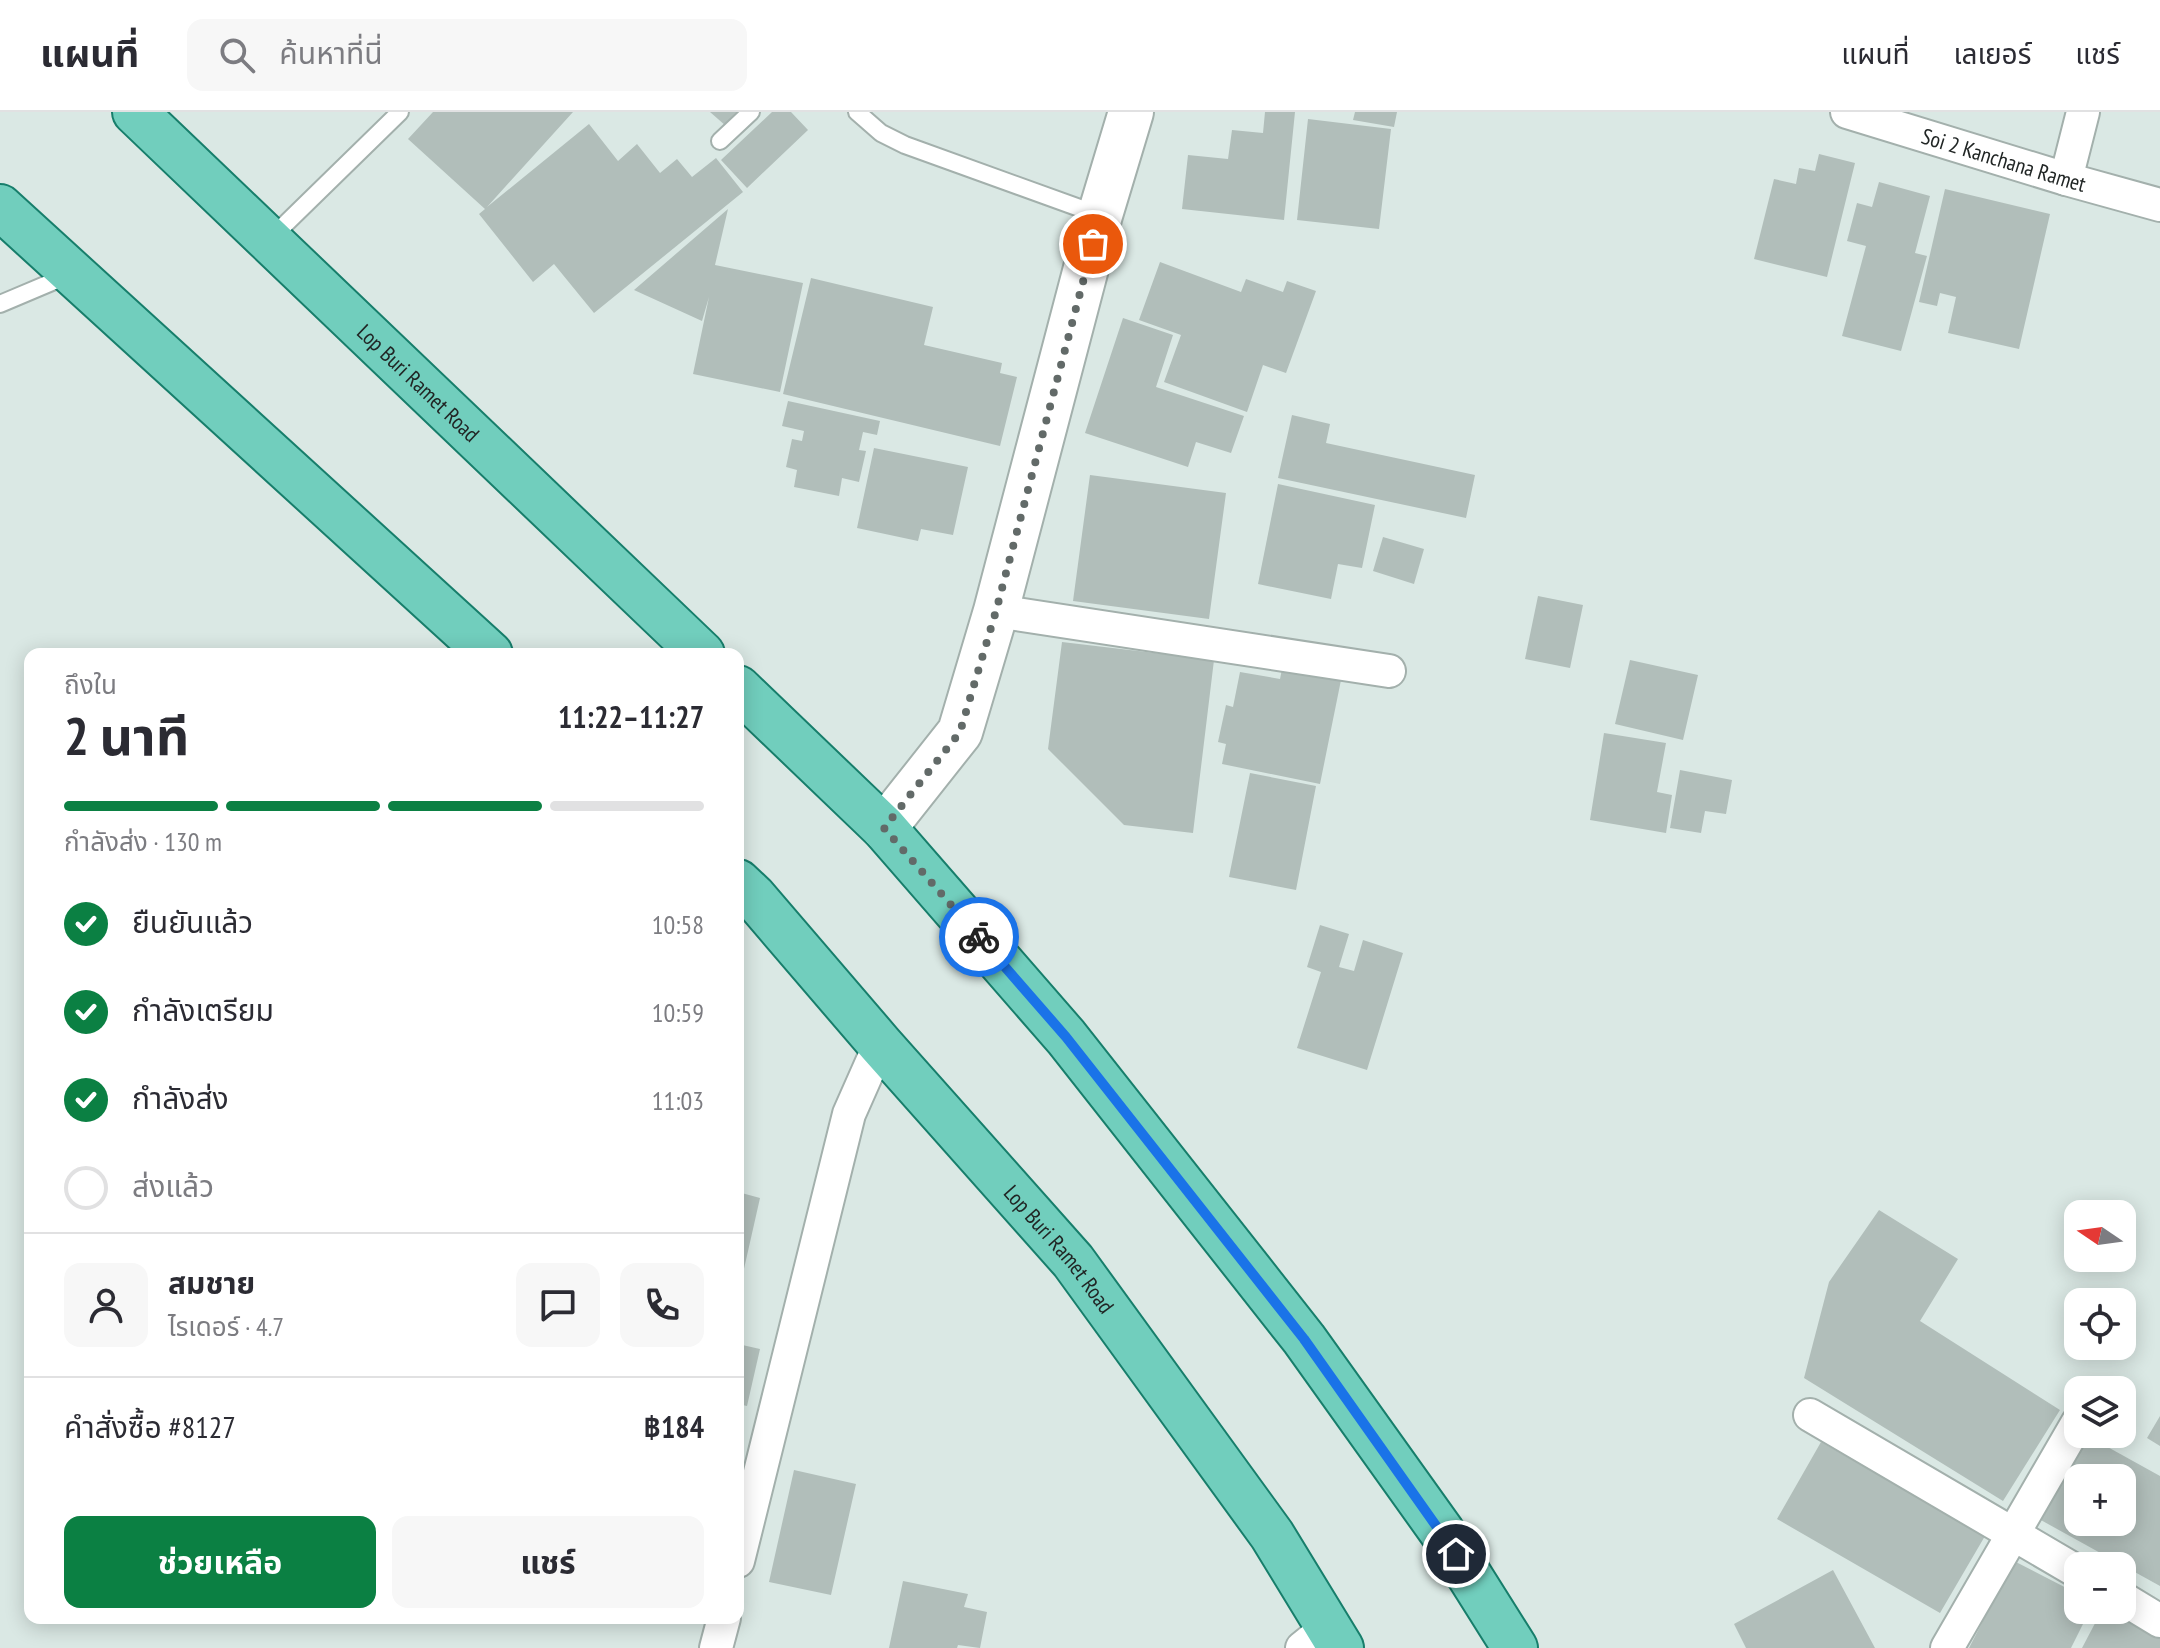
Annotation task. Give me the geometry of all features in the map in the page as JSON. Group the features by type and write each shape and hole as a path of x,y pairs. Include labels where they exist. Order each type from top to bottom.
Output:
{"main road":[{"name":"Lop Buri Ramet Road","path":"135,112 696,648"},
{"path":"0,207 472,648"},
{"path":"744,694 884,828 1066,1037 1304,1339 1442,1532 1515,1648"},
{"name":"Lop Buri Ramet Road","path":"744,888 1073,1261 1272,1535 1324,1641"}],"street":[{"path":"884,828 960,732 996,611 1100,215 1131,112"},
{"name":"Soi 2 Kanchana Ramet","path":"1847,112 2160,205"},
{"path":"2066,179 2083,112"},
{"path":"996,611 1389,671"},
{"path":"744,1537 849,1114 880,1044"},
{"path":"1810,1415 2064,1564"},
{"path":"1947,1648 2064,1446"},
{"path":"2136,1606 2160,1621"},
{"path":"716,1648 722,1624"}],"lane":[{"path":"269,240 400,112"},
{"path":"720,141 751,112"},
{"path":"857,112 881,133 905,145 1100,215"},
{"path":"0,304 72,273"}],"building":[{"path":"433,112 573,112 487,207 589,124 618,161 637,144 660,173 677,159 692,177 716,158 743,192 594,313 554,264 533,282 479,214 485,209 408,139"},
{"path":"710,112 739,112 726,126"},
{"path":"772,112 791,112 808,130 747,188 721,160"},
{"path":"1265,112 1295,112 1284,220 1182,209 1188,155 1228,159 1232,130 1263,133"},
{"path":"1355,112 1397,112 1394,127 1353,120"},
{"path":"1308,119 1391,129 1379,229 1297,220"},
{"path":"1819,154 1855,163 1827,277 1754,259 1774,179 1796,184 1799,168 1815,171"},
{"path":"1879,182 1930,196 1915,253 1927,256 1901,351 1842,336 1866,246 1847,241 1857,203 1872,207"},
{"path":"1945,189 2050,214 2019,349 1948,333 1956,297 1940,293 1937,306 1919,302"},
{"path":"728,209 715,265 803,283 780,392 693,374 709,297 702,321 634,290"},
{"path":"1160,262 1241,292 1246,279 1283,292 1287,281 1316,291 1286,373 1263,365 1247,412 1164,382 1181,335 1139,320"},
{"path":"811,278 933,307 924,345 1002,363 1000,373 1017,377 1000,446 783,394"},
{"path":"1123,318 1173,335 1156,387 1244,416 1231,453 1196,442 1188,467 1085,433"},
{"path":"788,401 880,421 877,435 863,432 859,450 866,451 859,482 842,478 839,496 794,487 797,470 786,467 792,439 802,441 804,431 782,426"},
{"path":"1292,415 1330,424 1326,443 1475,475 1466,518 1278,478"},
{"path":"874,448 968,467 953,535 921,529 918,541 857,528"},
{"path":"1090,475 1226,493 1209,619 1073,601"},
{"path":"1278,484 1375,505 1362,568 1338,564 1331,599 1258,584"},
{"path":"1383,537 1424,549 1414,584 1373,571"},
{"path":"1538,596 1583,605 1570,668 1525,659"},
{"path":"1062,642 1214,660 1193,833 1124,825 1048,749"},
{"path":"1630,660 1698,675 1683,740 1615,724"},
{"path":"1282,669 1341,680 1320,784 1222,764 1226,744 1218,742 1226,705 1233,707 1240,672 1280,679"},
{"path":"1604,733 1666,743 1657,792 1672,795 1666,833 1590,820"},
{"path":"1680,770 1732,780 1726,814 1705,811 1701,833 1670,828"},
{"path":"1250,773 1316,786 1296,890 1229,877"},
{"path":"1320,925 1349,934 1339,967 1354,971 1363,940 1403,953 1367,1070 1297,1048 1321,972 1307,967"},
{"path":"744,1194 760,1198 744,1269"},
{"path":"1879,1210 1958,1259 1920,1321 2060,1410 2003,1501 1804,1378 1829,1282"},
{"path":"744,1345 760,1349 747,1406 744,1405"},
{"path":"2160,1416 2160,1446 2147,1438"},
{"path":"1821,1442 1985,1536 1940,1613 1777,1519"},
{"path":"2079,1448 2109,1448 2160,1476 2160,1586 2136,1573 2136,1552 2099,1552 2070,1536 2136,1536 2136,1464 2070,1464"},
{"path":"794,1470 856,1484 831,1595 769,1582"},
{"path":"2064,1474 2064,1533 2039,1519"},
{"path":"2014,1561 2064,1587 2064,1624 2083,1624 2071,1648 1969,1648"},
{"path":"1833,1570 1875,1648 1746,1648 1734,1624"},
{"path":"903,1581 968,1594 964,1607 987,1612 980,1648 958,1645 957,1648 889,1648"},
{"path":"2095,1624 2131,1624 2160,1638 2160,1648 2082,1648"}],"way so far":[{"path":"979,937 884,828 960,732 996,611 1093,244"}],"route":[{"path":"979,937 1066,1037 1304,1339 1456,1554"}]}
